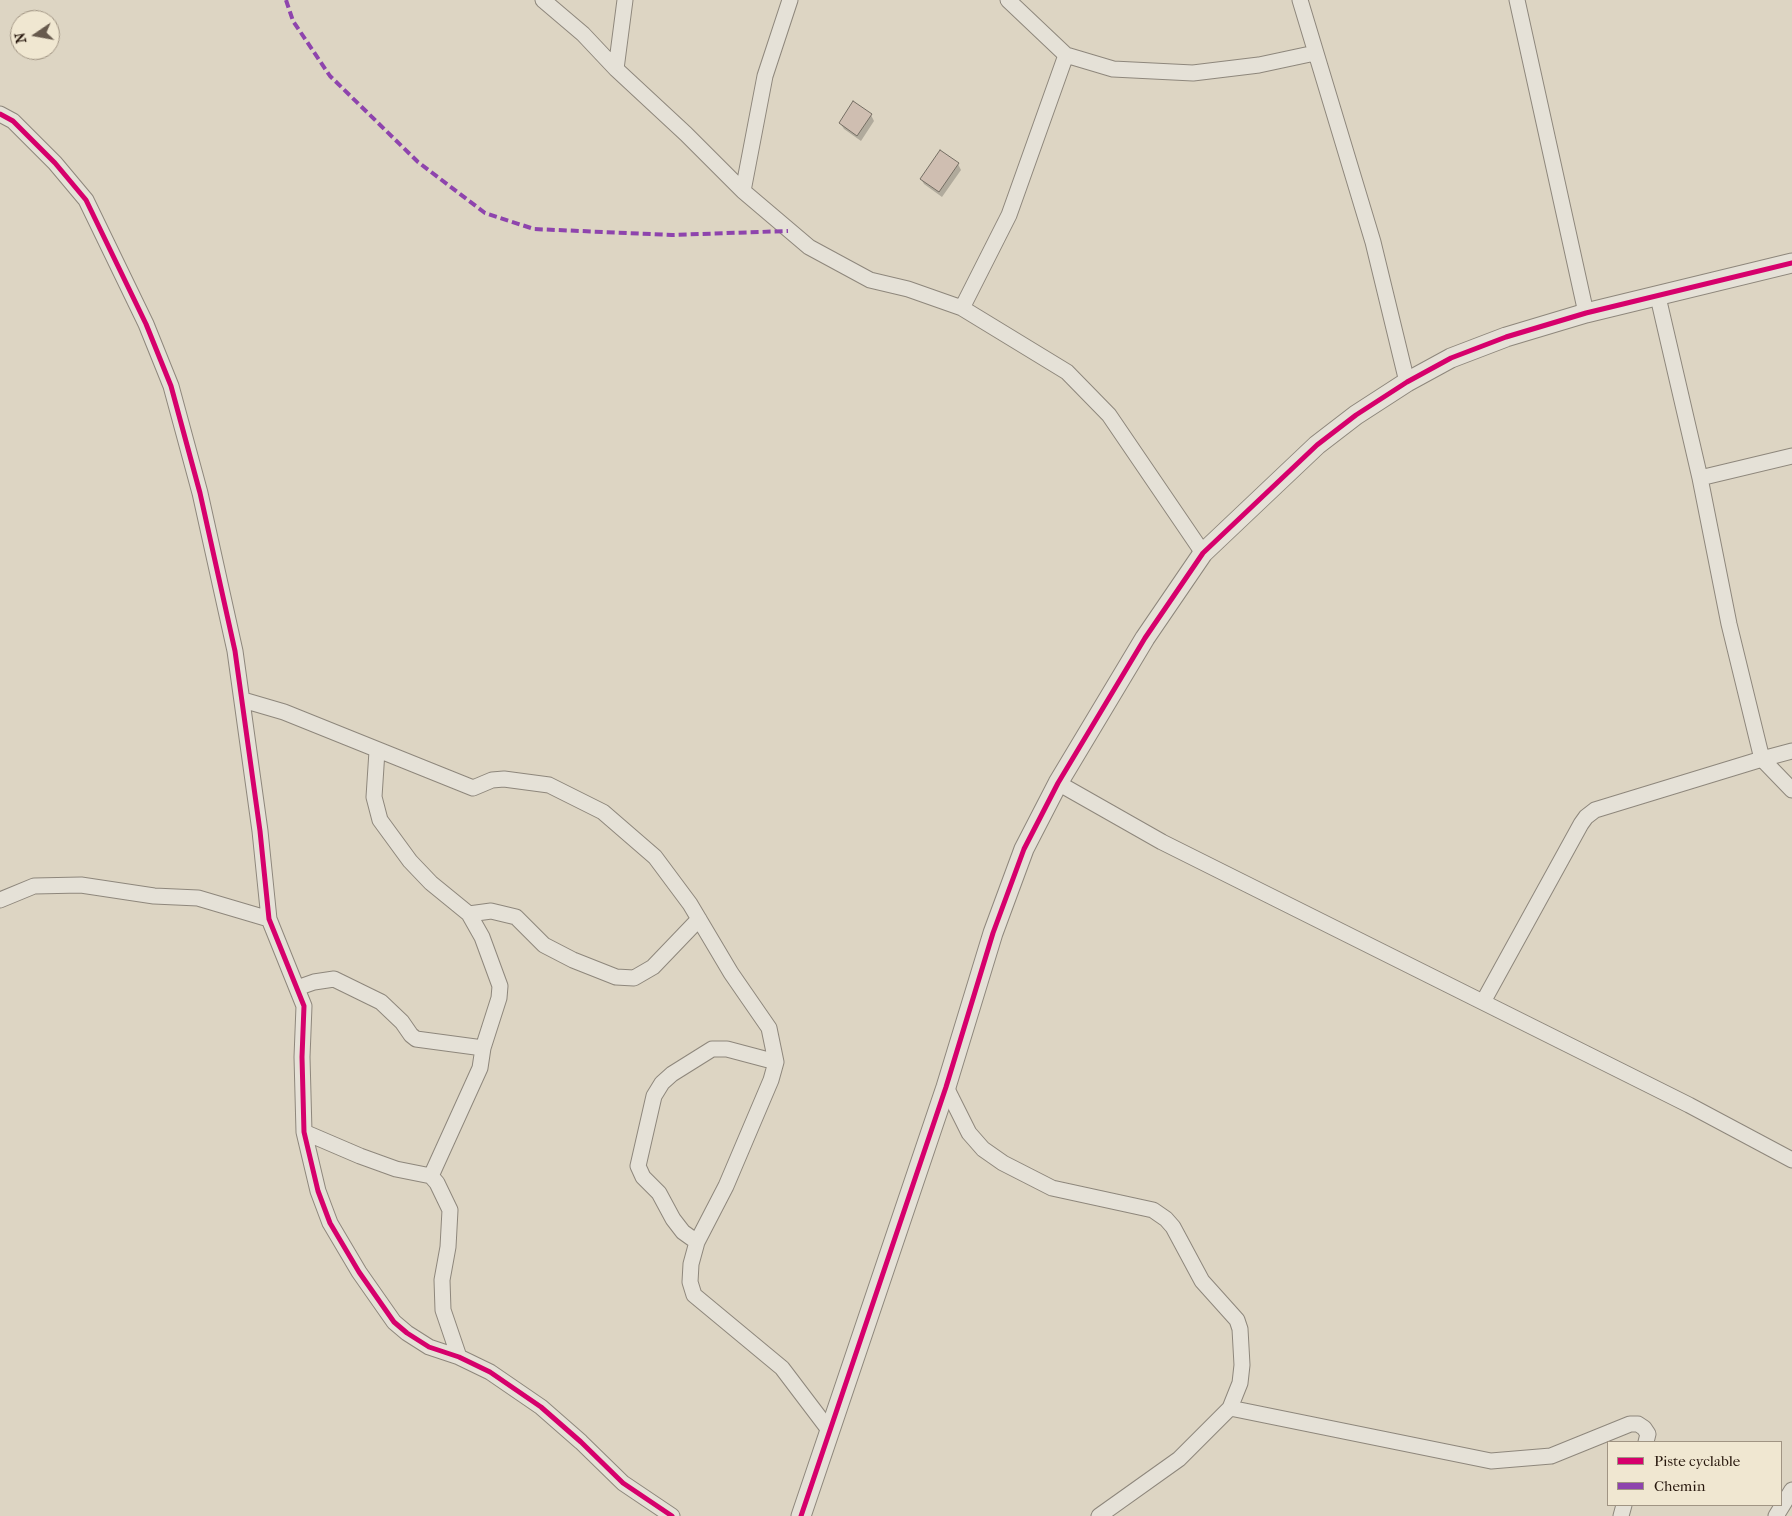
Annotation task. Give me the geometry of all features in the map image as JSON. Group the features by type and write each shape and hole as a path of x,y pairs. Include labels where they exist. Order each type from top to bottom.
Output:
{"street":[{"path":"543,0 583,34 616,69 686,134 742,191 809,247 870,280 908,289 962,308 1067,372 1103,409 1203,553"},
{"path":"616,69 625,0"},
{"path":"742,191 765,76 790,0"},
{"path":"1008,0 1066,56 1113,69 1193,73 1259,65 1315,53"},
{"path":"1300,0 1373,242 1407,382"},
{"path":"1517,0 1586,313"},
{"path":"962,308 1010,215 1066,56"},
{"path":"0,114 13,121 55,163 86,200 146,324 171,386 200,493 235,651 243,700 269,919 304,1006 302,1056 304,1132 318,1190 330,1223 359,1272 394,1322 407,1333 430,1347 458,1357 490,1372 541,1407 581,1442 623,1484 672,1516"},
{"path":"801,1516 946,1087 996,924 1024,849 1058,783 1145,638 1203,553 1317,446 1356,415 1407,382 1451,358 1497,340 1586,313 1792,263"},
{"path":"1658,297 1700,478 1729,624 1762,759 1792,790"},
{"path":"1700,478 1792,456"},
{"path":"243,700 284,712 475,789 492,780 504,779 549,785 602,812 655,856 699,919 731,973 769,1028 776,1062 771,1080 726,1186 697,1242 691,1264 690,1282 694,1295 782,1368 830,1430"},
{"path":"377,751 374,797 380,820 410,861 431,884 469,914 482,937 500,986 500,998 484,1048 480,1068 431,1176"},
{"path":"1483,1002 1586,816 1594,810 1792,751"},
{"path":"1058,783 1171,846 1689,1105 1792,1160"},
{"path":"0,900 34,886 80,885 154,896 198,898 269,919"},
{"path":"469,914 491,912 516,917 544,945 574,960 616,977 634,978 653,967 699,919"},
{"path":"297,988 314,982 334,979 381,1002 402,1022 411,1036 416,1039 484,1048"},
{"path":"697,1242 683,1232 673,1219 660,1193 643,1177 638,1166 654,1096 662,1083 672,1074 712,1049 728,1049 776,1062"},
{"path":"946,1087 969,1133 983,1149 1003,1163 1052,1188 1153,1210 1173,1227 1202,1281 1218,1301 1231,1313 1240,1329 1242,1365 1240,1383 1230,1408 1179,1459 1099,1516"},
{"path":"304,1132 360,1156 396,1168 431,1176 450,1210 448,1247 442,1280 444,1310 458,1357"},
{"path":"1230,1408 1491,1461 1552,1456 1630,1424 1638,1424 1644,1428 1648,1434 1646,1441"},
{"path":"1776,1516 1792,1490"}],"building":[{"path":"853,101 872,114 857,136 839,123"},
{"path":"940,150 959,163 939,192 920,179"}],"marked path":[{"path":"286,0 293,21 330,76 418,162 485,213 534,229 672,235 788,231"}],"cycle path":[{"path":"0,114 13,121 55,163 86,200 146,324 171,386 200,493 235,651 260,831 269,919 304,1006 302,1057 304,1132 318,1191 330,1223 359,1272 394,1322 429,1347 459,1357 490,1372 541,1407 581,1442 623,1483 672,1516"},
{"path":"801,1516 946,1087 993,933 1024,849 1058,783 1145,638 1203,553 1317,445 1356,415 1407,382 1451,358 1506,337 1586,313 1792,263"}]}
